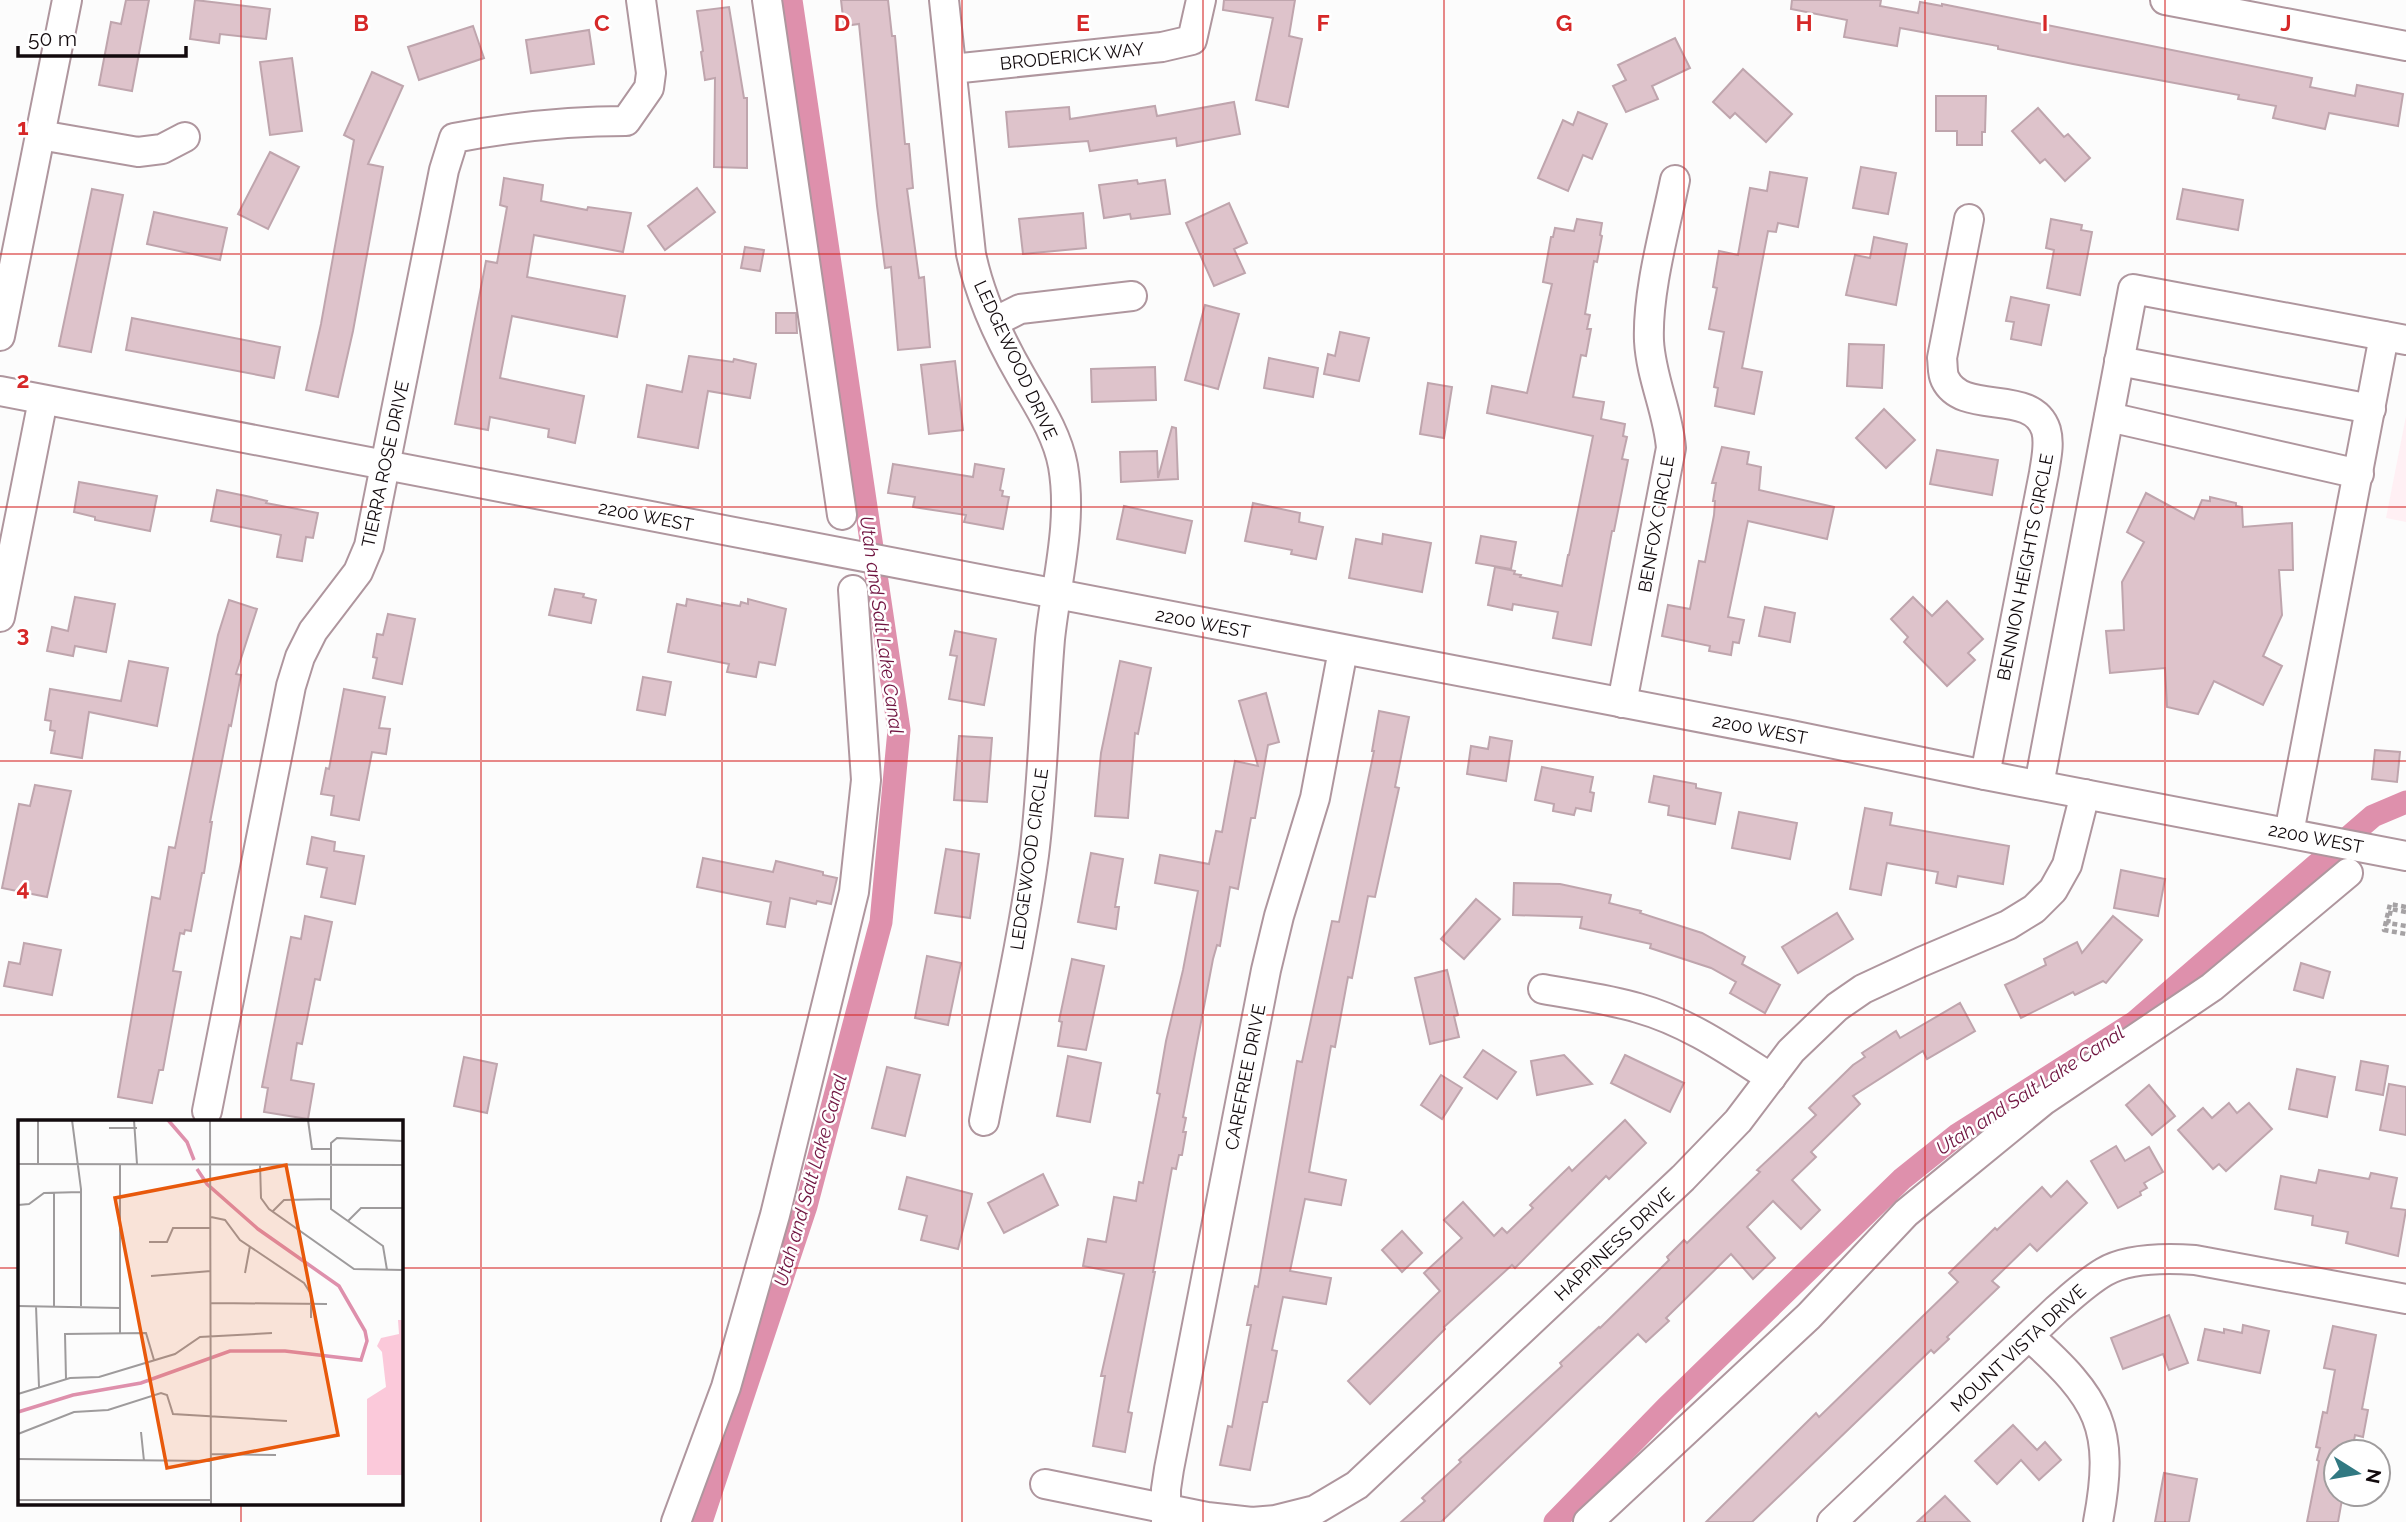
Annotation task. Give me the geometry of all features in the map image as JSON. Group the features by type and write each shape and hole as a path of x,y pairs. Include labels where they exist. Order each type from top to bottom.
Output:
{"street":[{"path":"0,336 66,0"},
{"name":"TIERRA ROSE DRIVE","path":"207,1111 291,686 300,657 313,631 358,572 369,545 387,466 444,170 454,138 569,121 626,121 649,88 652,73 641,0"},
{"path":"767,0 842,515"},
{"name":"LEDGEWOOD DRIVE","path":"944,0 971,254 977,282 1016,368 1052,432 1063,463 1067,497 1056,595"},
{"name":"BRODERICK WAY","path":"952,69 1162,47 1192,40 1201,0"},
{"path":"2182,2 2406,46"},
{"path":"40,135 138,152 162,149 185,137"},
{"name":"BENFOX CIRCLE","path":"1622,703 1671,448 1669,424 1651,359 1649,339 1654,285 1675,180"},
{"name":"BENNION HEIGHTS CIRCLE","path":"1969,219 1942,358 1944,377 1953,391 1967,397 2022,408 2035,414 2046,428 2048,445 2045,473 1985,775"},
{"path":"2039,785 2133,289 2395,338 2371,409 2290,833"},
{"path":"994,322 1020,309 1132,296"},
{"path":"2119,361 2371,409"},
{"name":"2200 WEST","path":"0,391 2395,853"},
{"path":"0,617 44,400"},
{"path":"2109,417 2359,474"},
{"path":"676,1522 730,1374 775,1215 855,892 866,780 853,590"},
{"name":"LEDGEWOOD CIRCLE","path":"984,1121 1033,858 1056,595"},
{"name":"CAREFREE DRIVE","path":"1166,1515 1166,1489 1172,1456 1268,960 1312,809 1343,650"},
{"name":"HAPPINESS DRIVE","path":"1045,1484 1166,1515 1252,1521 1275,1520 1315,1510 1357,1485 1683,1178 1738,1121 1814,1028 1863,989 1921,961 2008,925 2034,909 2053,890 2067,864 2085,794"},
{"path":"1588,1522 1809,1316 1906,1213 2043,1101 2212,987 2348,873"},
{"path":"1544,989 1637,1007 1671,1019 1704,1035 1771,1078"},
{"name":"MOUNT VISTA DRIVE","path":"1832,1522 2029,1336 2087,1283 2107,1270 2166,1257 2207,1262 2406,1299"},
{"path":"2029,1336 2068,1371 2092,1407 2101,1429 2106,1452 2098,1522"}],"path":[{"path":"2406,910 2390,904 2384,930 2406,934"},
{"path":"2406,910 2391,909 2388,923 2406,926"}],"shaded area":[{"path":"2406,416 2406,522 2386,518"}],"building":[{"path":"126,0 149,0 132,91 99,85 111,22 121,24"},
{"path":"195,0 270,9 266,39 220,34 219,43 190,39"},
{"path":"841,0 888,0 892,36 895,36 905,144 909,144 913,188 907,189 919,278 924,277 930,347 898,350 891,267 885,268 877,206 859,24 844,26"},
{"path":"1224,0 1295,0 1289,36 1302,39 1288,107 1256,100 1273,18 1223,10"},
{"path":"1792,0 1881,0 1880,6 1918,13 1920,2 1942,4 2312,78 2310,87 2355,96 2357,85 2403,94 2398,126 2329,113 2325,129 2273,118 2276,106 2238,99 2239,95 1900,28 1897,46 1844,37 1847,20 1791,9"},
{"path":"729,7 744,98 747,98 747,168 714,167 715,78 705,80 701,52 697,11"},
{"path":"473,26 484,58 419,80 408,47"},
{"path":"589,30 594,64 531,73 526,40"},
{"path":"1675,38 1690,68 1652,86 1658,99 1626,112 1613,86 1626,80 1618,65"},
{"path":"292,58 302,131 270,135 260,62"},
{"path":"1743,69 1792,114 1766,142 1735,113 1730,118 1713,102"},
{"path":"372,72 403,86 368,164 383,167 338,397 306,390 321,324 354,140 344,135"},
{"path":"1936,96 1986,96 1982,145 1957,145 1957,131 1936,131"},
{"path":"1234,102 1240,134 1177,146 1176,138 1090,151 1088,141 1009,147 1006,112 1069,107 1070,119 1155,106 1157,116"},
{"path":"2038,108 2064,137 2068,134 2090,158 2065,181 2045,159 2040,163 2012,131"},
{"path":"1578,112 1607,124 1592,159 1583,155 1568,191 1538,178 1563,120 1573,125"},
{"path":"270,152 299,167 268,229 238,214"},
{"path":"1861,167 1896,173 1888,214 1853,208"},
{"path":"1770,172 1807,178 1798,227 1778,223 1776,232 1768,231 1742,368 1762,372 1754,414 1715,406 1718,388 1714,387 1724,332 1709,329 1717,288 1713,287 1719,251 1738,255 1750,188 1767,191"},
{"path":"504,178 543,185 541,201 587,210 588,207 631,213 623,252 534,235 527,277 625,296 617,337 512,316 500,378 584,396 575,443 548,437 549,429 490,417 488,430 455,424 486,261 497,263 507,207 500,205"},
{"path":"1137,180 1138,184 1165,180 1170,214 1131,219 1130,214 1104,218 1099,185"},
{"path":"697,188 715,212 665,250 648,226"},
{"path":"92,189 123,195 91,352 59,346"},
{"path":"2183,189 2243,200 2238,230 2177,219"},
{"path":"1229,203 1247,243 1234,249 1245,273 1214,286 1186,223"},
{"path":"154,212 227,228 220,260 147,244"},
{"path":"1083,213 1086,248 1023,254 1019,219"},
{"path":"1577,219 1602,223 1602,236 1597,262 1594,261 1585,314 1590,315 1587,329 1591,329 1586,356 1581,355 1573,397 1604,402 1601,419 1625,424 1623,436 1627,437 1622,459 1628,460 1591,645 1553,638 1558,612 1513,604 1512,610 1488,605 1495,567 1515,571 1514,574 1521,575 1520,577 1562,586 1593,436 1487,413 1492,386 1527,393 1552,284 1543,282 1551,237 1555,228 1574,231"},
{"path":"2051,219 2082,225 2081,230 2092,232 2080,295 2047,288 2054,250 2046,248"},
{"path":"1874,237 1907,244 1896,305 1846,295 1855,255 1870,258"},
{"path":"745,247 764,250 760,271 741,268"},
{"path":"2011,297 2049,305 2041,345 2011,339 2014,322 2006,321"},
{"path":"1205,305 1239,314 1218,389 1185,380"},
{"path":"776,313 796,313 797,333 776,333"},
{"path":"132,318 280,347 274,378 126,350"},
{"path":"1340,332 1369,338 1359,381 1324,374 1328,354 1335,356"},
{"path":"1849,344 1884,345 1882,388 1847,386"},
{"path":"689,356 733,362 734,359 756,364 750,398 708,391 698,448 638,437 647,385 682,392"},
{"path":"1269,358 1318,368 1313,397 1264,388"},
{"path":"955,361 963,430 929,434 921,365"},
{"path":"1155,367 1156,400 1092,402 1091,369"},
{"path":"1428,383 1452,387 1444,438 1420,434"},
{"path":"1884,409 1915,440 1886,468 1856,438"},
{"path":"1172,427 1176,428 1178,479 1121,482 1120,452 1157,451 1158,478"},
{"path":"1722,447 1749,452 1747,464 1761,467 1759,490 1834,507 1827,539 1748,521 1728,617 1744,620 1739,643 1733,642 1731,655 1709,651 1710,646 1662,636 1668,605 1690,609 1699,561 1705,562 1714,515 1716,483 1712,483"},
{"path":"1937,450 1998,460 1992,495 1930,484"},
{"path":"893,464 973,477 975,464 1004,469 1000,490 1003,491 1002,496 1009,497 1003,529 964,522 966,515 913,507 915,497 888,493"},
{"path":"79,482 157,496 150,531 95,520 95,517 74,512"},
{"path":"217,490 318,513 313,538 306,537 302,561 277,557 281,535 211,521"},
{"path":"2146,493 2194,519 2202,500 2210,501 2210,497 2242,507 2243,527 2292,523 2293,570 2279,570 2282,615 2263,656 2282,666 2263,705 2214,681 2198,714 2167,707 2165,668 2110,673 2106,631 2124,630 2122,582 2144,542 2127,532"},
{"path":"1253,503 1300,513 1299,522 1323,527 1316,559 1291,554 1292,550 1245,541"},
{"path":"1124,506 1192,521 1185,553 1117,539"},
{"path":"1383,534 1431,543 1422,592 1349,578 1356,539 1382,544"},
{"path":"1481,536 1516,542 1511,569 1476,563"},
{"path":"555,589 584,594 583,597 596,600 591,623 549,615"},
{"path":"75,597 115,604 106,652 75,646 73,656 47,651 52,627 68,631"},
{"path":"1913,597 1932,616 1947,601 1983,639 1968,653 1975,660 1947,686 1904,642 1908,637 1891,619"},
{"path":"687,599 722,606 722,603 740,606 741,602 748,604 748,599 786,609 775,665 759,662 756,677 727,672 729,664 668,652 677,604 686,606"},
{"path":"229,600 257,609 236,674 241,675 210,822 204,873 191,931 180,933 173,971 181,972 163,1070 159,1070 152,1103 118,1097 152,897 160,899 169,847 175,848 218,635"},
{"path":"1765,607 1795,613 1790,642 1759,636"},
{"path":"388,614 415,619 402,684 373,678 377,658 373,657 377,634 383,635"},
{"path":"955,631 996,639 984,705 949,699 957,656 950,655"},
{"path":"129,661 168,668 157,726 89,712 82,758 51,753 55,731 50,730 51,721 45,720 50,689 121,701"},
{"path":"1120,661 1151,668 1138,734 1135,733 1128,818 1095,816 1101,753"},
{"path":"643,677 671,682 665,715 637,710"},
{"path":"344,689 385,697 379,728 390,729 386,754 372,752 359,820 331,815 334,796 321,794 326,768 329,769"},
{"path":"1266,693 1279,742 1268,745 1255,818 1251,818 1238,889 1230,887 1220,946 1217,945 1213,959 1183,1117 1186,1118 1183,1132 1186,1132 1182,1155 1179,1155 1176,1169 1172,1168 1128,1412 1132,1413 1125,1452 1093,1446 1105,1376 1101,1376 1124,1274 1083,1266 1088,1239 1106,1242 1114,1197 1136,1201 1139,1182 1143,1183 1160,1094 1157,1093 1166,1041 1198,891 1155,883 1160,855 1209,864 1216,831 1222,832 1235,761 1258,766 1239,701"},
{"path":"1379,711 1409,717 1395,787 1399,788 1375,897 1368,896 1352,978 1348,977 1335,1047 1331,1046 1309,1172 1346,1180 1341,1205 1305,1199 1290,1271 1331,1278 1326,1304 1283,1297 1272,1350 1277,1351 1267,1402 1263,1402 1250,1470 1220,1465 1228,1426 1232,1427 1251,1325 1247,1325 1255,1286 1258,1287 1297,1061 1302,1062 1332,921 1339,922 1374,751"},
{"path":"959,736 992,738 987,802 954,800"},
{"path":"1490,737 1512,741 1506,781 1467,774 1471,746 1488,749"},
{"path":"2375,750 2400,752 2397,782 2372,779"},
{"path":"1542,767 1593,777 1590,792 1594,793 1591,811 1576,808 1574,815 1553,811 1554,804 1535,800"},
{"path":"1654,776 1696,784 1696,788 1721,793 1715,824 1668,815 1669,806 1649,802"},
{"path":"35,785 71,791 47,897 2,888 19,804 30,806"},
{"path":"1865,808 1892,813 1890,825 2009,846 2003,884 1958,876 1956,887 1936,883 1938,872 1887,863 1881,895 1850,889"},
{"path":"1739,812 1797,823 1790,859 1732,848"},
{"path":"312,837 335,842 334,851 364,856 355,904 321,897 327,868 307,864"},
{"path":"946,849 979,854 970,918 935,913"},
{"path":"1091,853 1123,859 1115,907 1119,907 1116,929 1078,922"},
{"path":"703,858 773,872 776,861 823,872 823,875 837,878 831,904 817,901 816,904 790,898 785,927 767,924 771,902 697,887"},
{"path":"2121,870 2165,879 2158,916 2114,908"},
{"path":"1514,883 1560,884 1611,895 1609,903 1641,911 1640,913 1702,933 1745,957 1742,964 1780,985 1765,1013 1730,993 1736,982 1711,968 1650,948 1651,944 1580,928 1582,917 1513,915"},
{"path":"1476,899 1500,919 1464,959 1441,939"},
{"path":"1837,913 1853,939 1798,973 1782,947"},
{"path":"305,916 332,922 320,980 315,979 302,1044 297,1043 291,1080 314,1084 308,1119 264,1112 268,1088 262,1087 291,937 301,939"},
{"path":"2113,916 2142,940 2106,983 2103,981 2075,995 2073,992 2021,1018 2005,985 2046,965 2044,959 2077,942 2082,953"},
{"path":"24,943 61,950 52,995 4,986 9,962 20,964"},
{"path":"927,956 961,963 948,1025 915,1018"},
{"path":"1072,959 1104,966 1086,1050 1058,1046 1062,1022 1059,1021"},
{"path":"2301,963 2330,972 2323,998 2294,990"},
{"path":"1447,970 1458,1015 1454,1016 1459,1037 1430,1044 1415,978"},
{"path":"1960,1003 1975,1031 1927,1059 1923,1051 1853,1096 1860,1104 1811,1152 1816,1157 1792,1180 1820,1210 1801,1229 1773,1201 1747,1227 1775,1258 1753,1279 1731,1254 1666,1318 1669,1321 1646,1342 1638,1334 1441,1522 1401,1522 1425,1501 1422,1498 1461,1462 1459,1460 1562,1366 1560,1363 1659,1270 1669,1260 1667,1257 1684,1240 1687,1243 1760,1172 1757,1170 1816,1115 1809,1108 1853,1065 1865,1057 1862,1053 1896,1031 1900,1038"},
{"path":"1483,1050 1516,1072 1497,1099 1464,1077"},
{"path":"1564,1055 1592,1084 1537,1095 1531,1061"},
{"path":"1625,1055 1684,1083 1670,1112 1611,1083"},
{"path":"1068,1056 1101,1063 1090,1122 1057,1116"},
{"path":"464,1057 497,1064 487,1113 454,1106"},
{"path":"2361,1061 2388,1066 2383,1095 2356,1090"},
{"path":"887,1067 920,1075 905,1136 872,1128"},
{"path":"2297,1069 2335,1077 2327,1117 2289,1109"},
{"path":"1441,1075 1462,1088 1442,1119 1421,1105"},
{"path":"2389,1084 2406,1087 2406,1135 2380,1130"},
{"path":"2149,1085 2175,1116 2152,1135 2126,1105"},
{"path":"2229,1103 2237,1113 2249,1103 2272,1129 2226,1171 2219,1164 2213,1169 2178,1130 2203,1108 2212,1118"},
{"path":"1625,1120 1646,1143 1609,1179 1606,1176 1515,1268 1512,1265 1444,1327 1445,1329 1370,1404 1348,1381 1440,1291 1424,1273 1462,1238 1444,1220 1463,1202 1494,1236 1502,1228 1507,1233 1533,1208 1530,1205 1569,1167 1572,1171"},
{"path":"2116,1146 2125,1161 2149,1147 2163,1172 2144,1183 2147,1188 2140,1192 2141,1195 2118,1208 2091,1161"},
{"path":"2319,1170 2369,1179 2371,1173 2397,1178 2391,1208 2406,1210 2398,1256 2346,1243 2348,1232 2312,1225 2313,1216 2275,1209 2281,1176 2316,1183"},
{"path":"1043,1174 1058,1205 1004,1233 988,1203"},
{"path":"907,1177 972,1194 958,1249 921,1240 927,1216 899,1209"},
{"path":"2067,1181 2087,1203 2037,1251 2030,1244 1992,1281 1999,1287 1947,1337 1949,1339 1934,1353 1931,1350 1752,1522 1706,1522 1816,1413 1819,1417 1958,1282 1949,1273 1995,1228 1997,1230 2042,1187 2051,1197"},
{"path":"1402,1231 1422,1253 1402,1272 1382,1250"},
{"path":"2169,1315 2188,1363 2169,1370 2163,1354 2123,1369 2111,1338"},
{"path":"2243,1325 2269,1331 2260,1373 2198,1360 2205,1329 2242,1333"},
{"path":"2333,1326 2376,1335 2362,1409 2368,1410 2363,1437 2355,1435 2354,1438 2322,1438 2322,1508 2340,1508 2338,1522 2307,1522 2319,1461 2320,1448 2316,1447 2323,1412 2327,1413 2335,1370 2324,1368"},
{"path":"2013,1425 2037,1450 2045,1442 2061,1460 2039,1480 2021,1460 1997,1484 1975,1461"},
{"path":"2164,1473 2197,1479 2189,1522 2155,1522"},
{"path":"1945,1496 1970,1522 1917,1522"}],"waterway":[{"name":"Utah and Salt Lake Canal","path":"701,1522 806,1206 881,922 899,730 791,0"},
{"name":"Utah and Salt Lake Canal","path":"1555,1522 1667,1407 1902,1179 1957,1135 2135,1022 2373,816 2406,802"}]}
